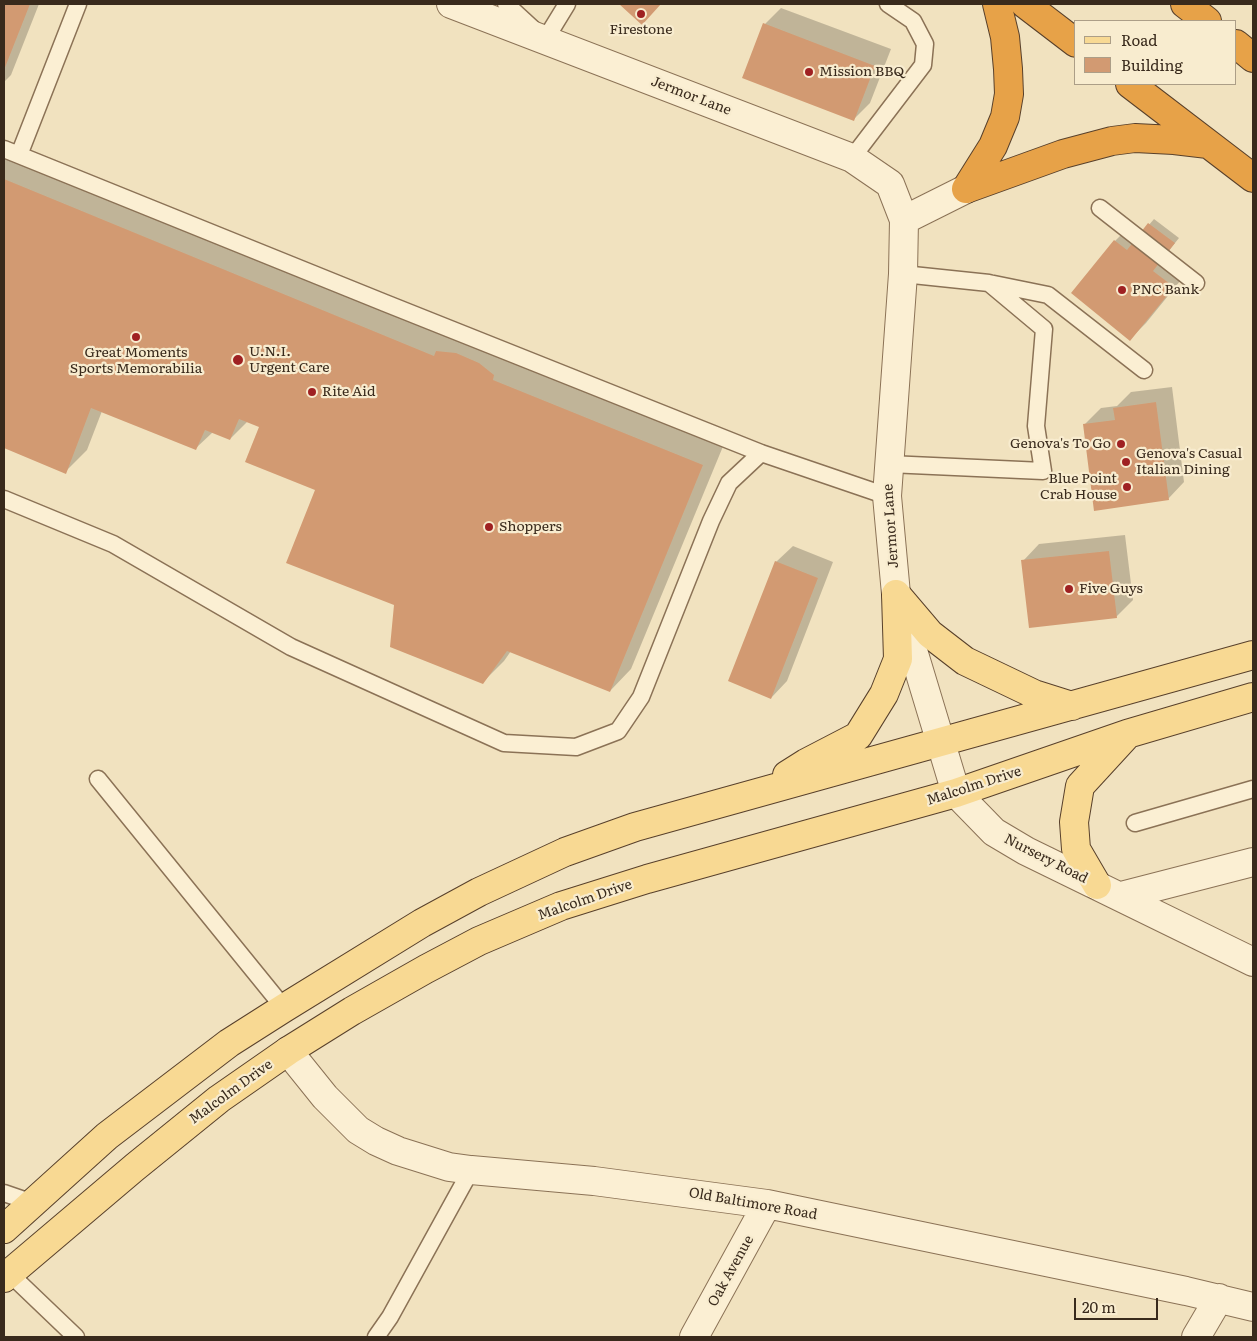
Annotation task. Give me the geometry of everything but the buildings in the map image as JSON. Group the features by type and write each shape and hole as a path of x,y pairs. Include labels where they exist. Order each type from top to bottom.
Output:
{"highway":[{"path":"966,189 992,146 1005,117 1009,94 1005,37 997,4"},
{"path":"1025,4 1074,41"},
{"path":"1185,4 1206,20"},
{"path":"1237,45 1253,58"},
{"path":"1131,85 1253,178"},
{"path":"966,189 1063,154 1112,141 1144,139 1208,144"}],"main road":[{"path":"896,594 930,634 965,661 1034,694 1072,706"},
{"path":"761,792 806,763 858,736 884,694 898,659 896,594"},
{"path":"4,1229 107,1136 229,1043 422,923 479,892 565,852 635,827 1253,654"},
{"name":"Malcolm Drive","path":"6,1276 219,1099 288,1051 352,1011 479,941 561,906 647,879 956,794 1127,734 1253,697"},
{"path":"1109,891 1076,849 1074,822 1080,786 1127,734"}],"street":[{"name":"Jermor Lane","path":"451,4 852,158 890,184 904,220 903,274 887,496 896,594 956,794"},
{"path":"904,220 966,189"},
{"name":"Nursery Road","path":"956,794 994,832 1026,851 1253,962"},
{"path":"1109,891 1253,862"},
{"name":"Old Baltimore Road","path":"288,1051 325,1097 358,1130 398,1151 449,1167 594,1181 767,1204 1219,1298 1253,1307"},
{"name":"Oak Avenue","path":"694,1337 767,1204"},
{"path":"1196,1337 1219,1298"}],"lane":[{"path":"78,4 11,152 761,453 887,496"},
{"path":"506,4 545,40 567,4"},
{"path":"852,158 923,65 924,44 913,21 888,4"},
{"path":"1100,208 1196,283"},
{"path":"903,274 989,283 1048,295 1144,370"},
{"path":"889,464 1043,471 1036,426 1044,329 989,283"},
{"path":"4,499 113,544 292,647 504,743 576,747 618,731 642,697 710,521 729,483 761,453"},
{"path":"98,779 284,1008"},
{"path":"1135,823 1253,789"},
{"path":"376,1337 394,1309 472,1170"},
{"path":"4,1193 33,1203"},
{"path":"6,1276 76,1337"}],"place":[{"name":"Firestone","path":"641,14"},
{"name":"Mission BBQ","path":"809,72"},
{"name":"PNC Bank","path":"1122,290"},
{"name":"Great Moments Sports Memorabilia","path":"136,337"},
{"name":"U.N.I. Urgent Care","path":"238,360"},
{"name":"Rite Aid","path":"312,392"},
{"name":"Genova's To Go","path":"1121,444"},
{"name":"Genova's Casual Italian Dining","path":"1126,462"},
{"name":"Blue Point Crab House","path":"1127,487"},
{"name":"Shoppers","path":"489,527"},
{"name":"Five Guys","path":"1069,589"}]}
